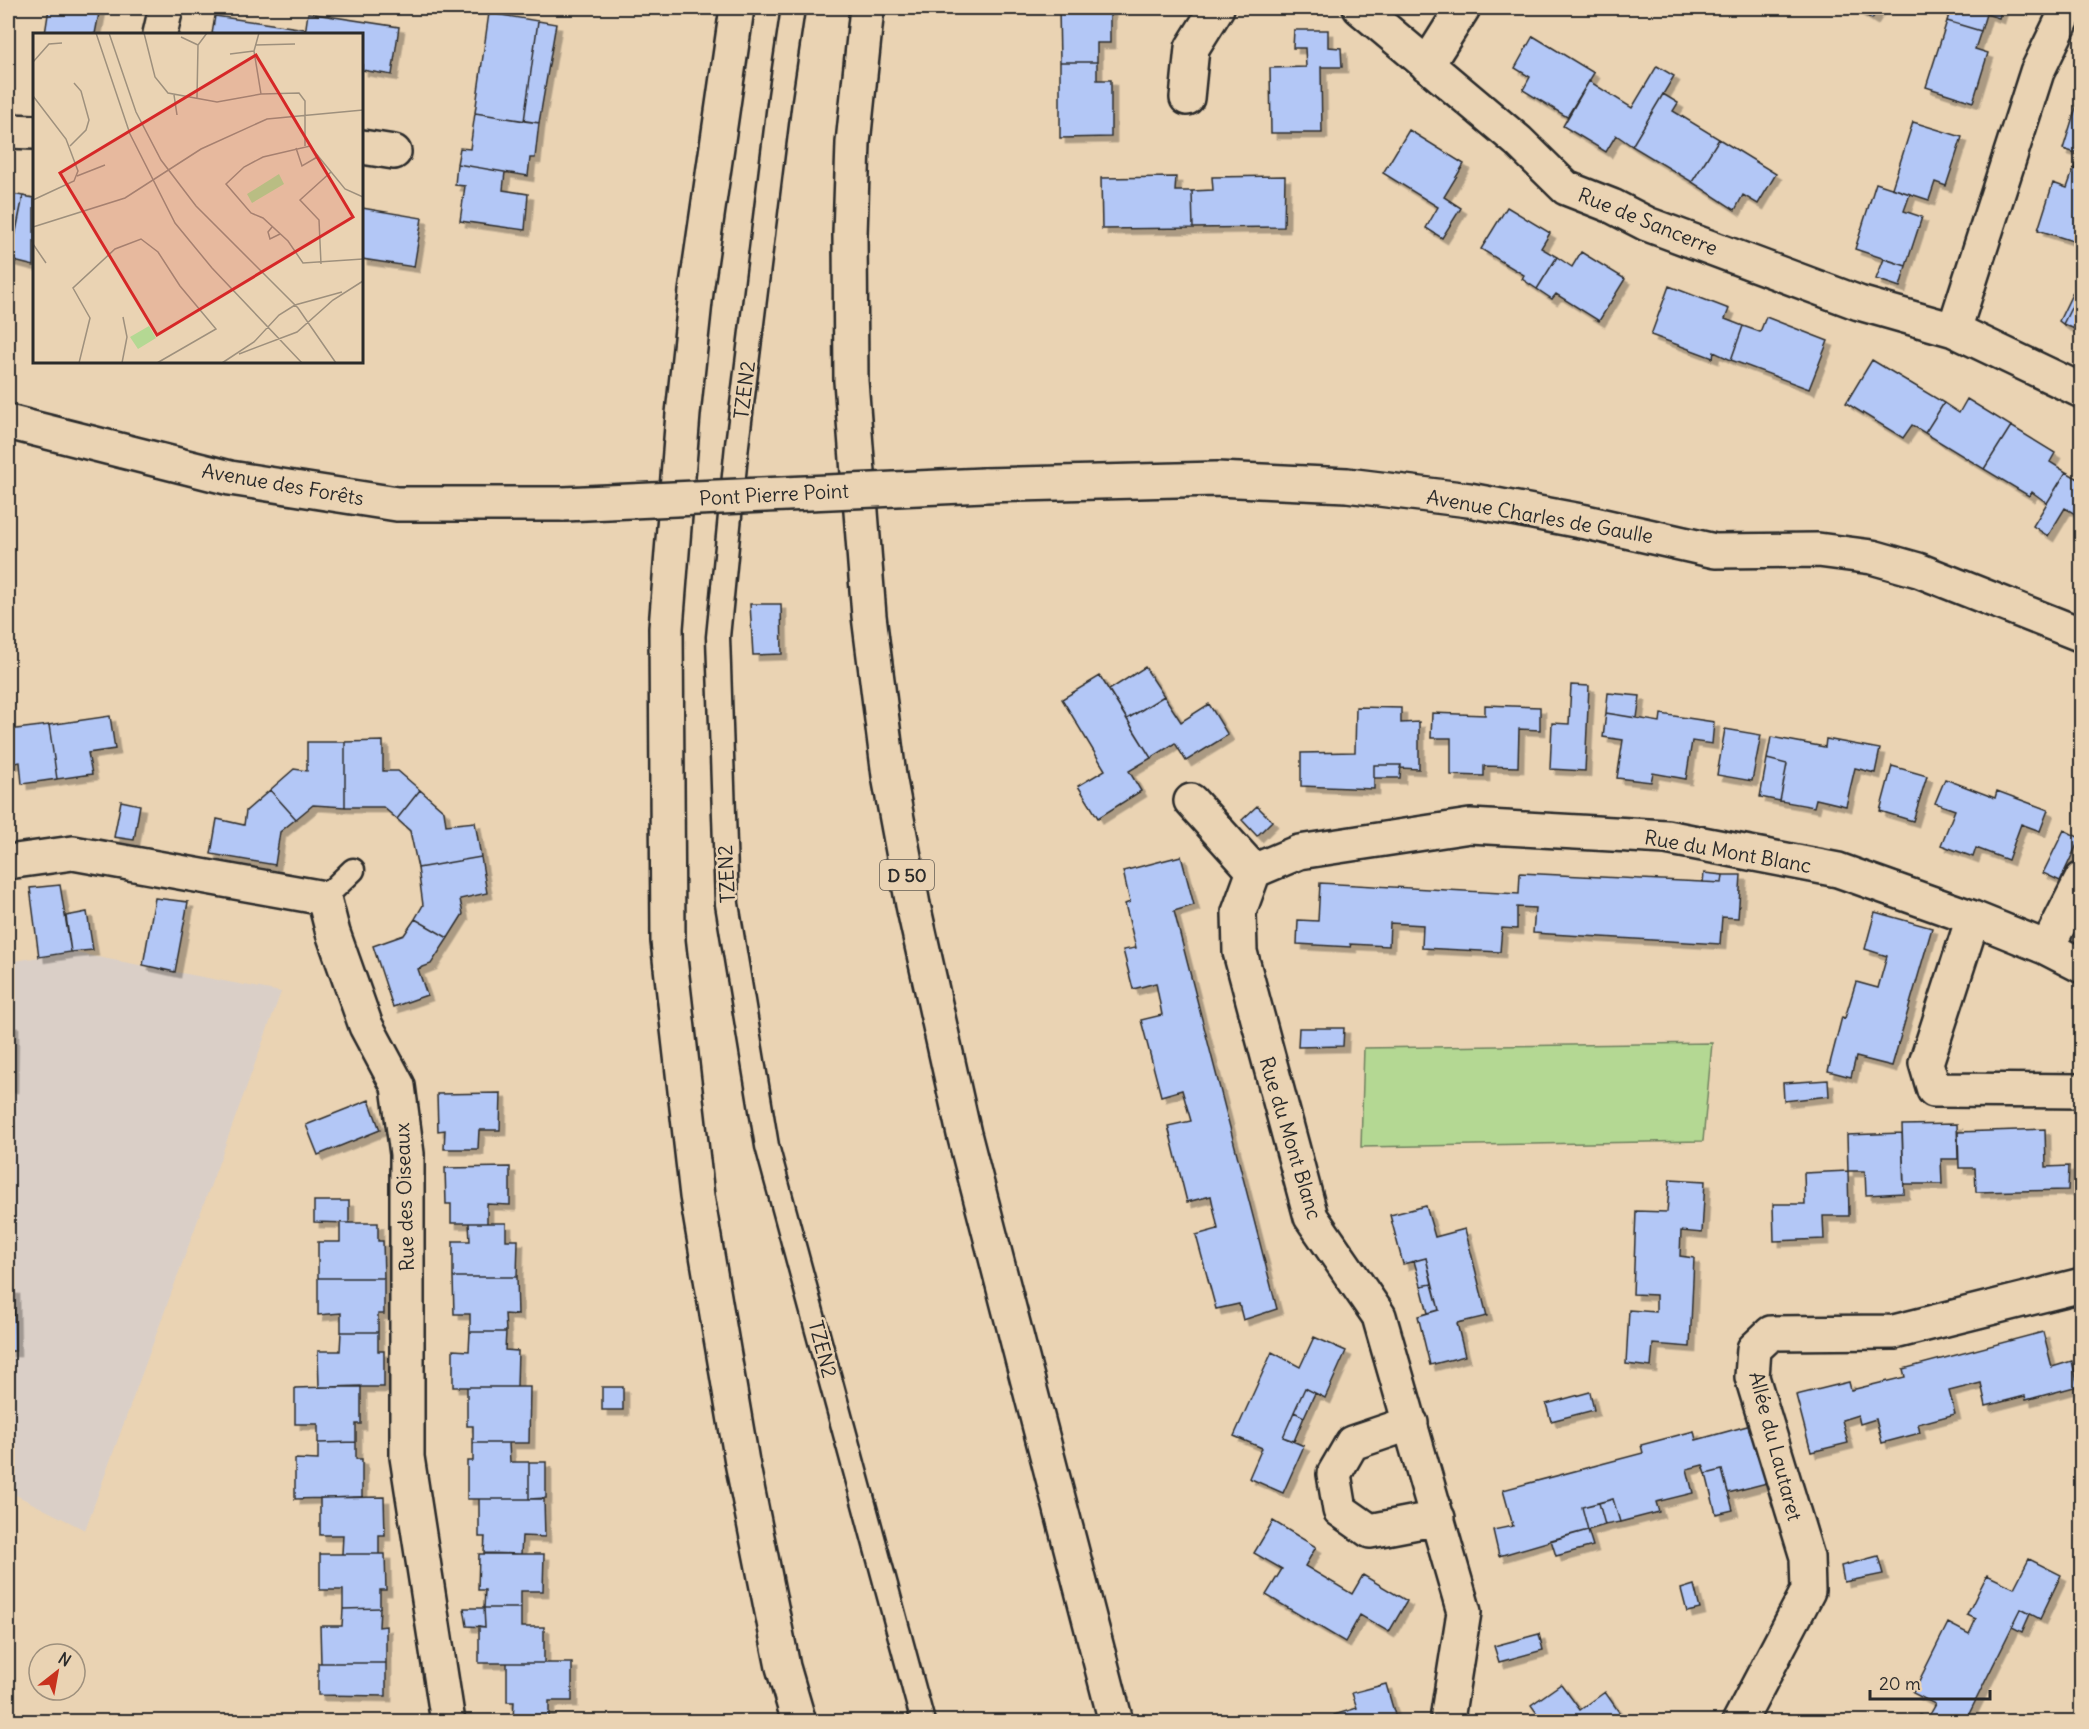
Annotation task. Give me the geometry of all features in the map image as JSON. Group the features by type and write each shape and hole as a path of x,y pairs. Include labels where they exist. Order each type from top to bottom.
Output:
{"street":[{"path":"160,33 166,8"},
{"path":"737,8 696,292 683,414 666,628 668,941 697,1196 742,1462 783,1667 799,1722"},
{"name":"D 50","path":"867,8 854,143 850,234 851,381 869,616 889,776 913,905 964,1134 1116,1722"},
{"path":"1187,98 1192,48 1217,8"},
{"name":"Rue de Sancerre","path":"1360,8 1518,141 1566,188 1612,206 1647,224 1860,303 1954,330 2082,391"},
{"path":"1427,64 1463,8"},
{"path":"1954,330 2037,72 2068,8"},
{"path":"8,131 33,132"},
{"path":"363,147 394,152"},
{"name":"Avenue des Forêts","path":"8,422 230,478 397,504 564,504"},
{"name":"Avenue Charles de Gaulle","path":"984,484 1217,478 1347,485 1469,500 1715,550 1818,550 1872,557 1918,570 2082,635"},
{"name":"Pont Pierre Point","path":"564,504 984,484"},
{"path":"1191,801 1254,872"},
{"name":"Rue du Mont Blanc","path":"1450,1722 1449,1704 1464,1612 1379,1316 1311,1217 1240,952 1239,912 1254,872 1299,852 1470,826 1666,837 1838,870 1973,918 2048,948 2082,966"},
{"path":"8,862 73,853 324,898"},
{"path":"2048,948 2082,879"},
{"name":"Rue des Oiseaux","path":"324,898 333,933 366,1026 398,1086 407,1154 407,1457 448,1722"},
{"path":"1973,918 1926,1064 1934,1090 2082,1091"},
{"name":"Allée du Lautaret","path":"1739,1722 1809,1591 1807,1557 1752,1377 1754,1349 1771,1332 1894,1332 2082,1285"},
{"path":"1411,1423 1352,1443 1334,1474 1340,1510 1370,1531 1438,1518"}],"lane":[{"name":"TZEN2","path":"794,8 780,96 737,445 718,638 727,904 768,1146 923,1722"},
{"path":"324,898 353,870"}],"shaded area":[{"path":"71,952 281,992 85,1530 8,1491 8,962"}],"green space":[{"path":"1712,1043 1703,1141 1361,1147 1364,1048"}],"building":[{"path":"49,8 100,8 95,33 45,33"},
{"path":"1059,8 1110,8 1110,43 1097,43 1097,62 1060,62"},
{"path":"1854,8 1879,8 1872,19"},
{"path":"1951,8 2002,8 1999,18 1986,14 1981,31 1947,21"},
{"path":"308,13 399,27 392,75 363,70 363,33 305,33"},
{"path":"489,13 538,21 524,121 475,113"},
{"path":"215,16 305,29 305,33 212,33"},
{"path":"538,21 556,24 539,123 524,121"},
{"path":"1947,21 1981,31 1975,49 1988,53 1973,102 1926,87"},
{"path":"1294,30 1328,30 1328,47 1341,48 1342,67 1321,67 1322,133 1271,133 1270,68 1306,67 1305,48 1293,48"},
{"path":"1533,36 1594,73 1567,117 1523,90 1530,77 1515,68"},
{"path":"1060,62 1097,62 1097,80 1111,80 1111,137 1060,138"},
{"path":"1657,66 1674,76 1632,146 1616,135 1606,152 1563,126 1589,81 1632,108"},
{"path":"1663,94 1678,103 1673,111 1719,139 1692,182 1632,146"},
{"path":"2078,101 2082,102 2082,171 2074,168 2079,154 2063,149"},
{"path":"475,113 539,123 535,158 530,158 528,176 457,164 460,148 470,149"},
{"path":"1913,122 1962,137 1946,186 1935,182 1929,200 1892,188"},
{"path":"1409,130 1464,164 1444,197 1461,208 1442,238 1426,228 1438,207 1383,173"},
{"path":"1719,139 1776,174 1758,204 1743,195 1735,210 1692,182"},
{"path":"457,164 505,172 503,190 528,194 525,230 460,221 465,186 455,185"},
{"path":"2074,168 2082,171 2082,244 2038,230 2053,183 2067,188"},
{"path":"1285,176 1284,227 1193,228 1192,191 1213,190 1212,177"},
{"path":"1176,177 1175,191 1192,191 1193,228 1102,229 1101,178"},
{"path":"1876,183 1910,194 1904,211 1922,217 1906,266 1855,249"},
{"path":"8,193 23,196 14,242 8,241"},
{"path":"23,196 33,198 33,266 10,260"},
{"path":"1507,207 1550,233 1541,248 1557,257 1537,289 1522,279 1524,275 1481,249"},
{"path":"363,208 422,218 414,267 363,259"},
{"path":"1581,252 1625,279 1599,321 1556,294 1552,299 1537,289 1557,257 1572,267"},
{"path":"1884,259 1906,266 1900,287 1876,279"},
{"path":"2082,275 2082,332 2063,324 2079,292 2074,290"},
{"path":"1669,286 1729,309 1725,319 1743,326 1731,360 1714,352 1713,358 1651,335"},
{"path":"2074,290 2079,292 2063,324 2059,321"},
{"path":"1766,317 1828,341 1809,389 1731,360 1743,326 1760,332"},
{"path":"1872,360 1944,403 1925,433 1912,425 1903,438 1846,403"},
{"path":"1967,399 2011,426 1984,469 1925,433 1944,403 1959,413"},
{"path":"2011,426 2055,453 2050,462 2066,472 2047,503 2032,492 2029,496 1984,469"},
{"path":"2066,472 2082,481 2082,518 2065,508 2048,536 2033,526"},
{"path":"750,604 781,604 782,654 753,655"},
{"path":"1145,667 1164,696 1127,719 1109,690"},
{"path":"1100,676 1151,758 1129,771 1141,791 1098,818 1078,786 1105,770 1062,699"},
{"path":"1571,685 1589,686 1585,771 1550,769 1552,723 1569,724"},
{"path":"1608,693 1640,696 1637,718 1606,713"},
{"path":"1164,696 1181,722 1209,704 1228,735 1186,761 1175,743 1151,758 1127,719"},
{"path":"1485,705 1540,707 1540,730 1519,729 1518,767 1484,766 1484,776 1451,775 1451,738 1431,738 1432,713 1485,715"},
{"path":"1356,707 1401,708 1401,723 1419,722 1419,769 1400,768 1401,765 1374,765 1374,789 1301,786 1301,753 1355,752"},
{"path":"1606,713 1660,722 1661,714 1714,722 1712,744 1692,741 1686,779 1653,773 1651,782 1617,778 1623,740 1603,737"},
{"path":"110,716 115,749 88,753 92,774 57,779 49,725"},
{"path":"49,725 57,779 22,784 20,762 8,764 8,730"},
{"path":"1725,729 1761,735 1752,781 1717,775"},
{"path":"1771,737 1825,747 1826,739 1880,749 1875,773 1855,768 1846,806 1816,799 1814,807 1780,801 1787,764 1767,759"},
{"path":"383,741 383,771 398,771 420,790 397,819 383,807 345,807 345,742"},
{"path":"307,742 345,742 345,807 313,805 296,819 270,790 294,769 307,771"},
{"path":"1767,759 1787,764 1780,801 1760,797"},
{"path":"1374,765 1401,765 1400,778 1374,778"},
{"path":"1892,766 1927,776 1913,821 1880,811"},
{"path":"1945,779 1995,798 1997,791 2048,810 2040,831 2021,824 2008,860 1976,848 1973,857 1941,845 1955,810 1935,803"},
{"path":"270,790 296,819 280,832 275,865 211,854 217,819 244,825 246,811"},
{"path":"420,790 444,811 446,825 475,822 481,857 418,868 410,831 397,819"},
{"path":"121,801 140,805 134,840 114,837"},
{"path":"1257,806 1272,821 1257,836 1242,820"},
{"path":"2064,830 2080,838 2060,881 2043,873"},
{"path":"1181,856 1194,905 1174,911 1277,1309 1243,1320 1239,1304 1216,1309 1196,1235 1218,1229 1211,1196 1187,1202 1168,1126 1191,1121 1182,1090 1161,1096 1141,1020 1162,1015 1156,983 1133,989 1123,950 1136,948 1125,904 1130,902 1123,871"},
{"path":"481,857 487,893 460,899 463,914 448,938 415,919 423,905 418,868"},
{"path":"1520,873 1722,883 1723,875 1741,875 1738,918 1722,917 1720,944 1533,933 1535,908 1517,907 1517,929 1502,928 1500,952 1422,948 1423,925 1390,923 1389,946 1350,944 1351,947 1297,944 1298,920 1318,921 1320,883 1519,894"},
{"path":"1704,873 1723,875 1722,883 1703,882"},
{"path":"60,885 71,952 39,957 30,888"},
{"path":"155,898 188,902 175,972 143,965"},
{"path":"87,912 93,950 71,952 66,916"},
{"path":"1875,912 1932,928 1892,1066 1856,1057 1851,1077 1828,1071 1842,1017 1845,1018 1856,982 1878,988 1887,956 1865,949"},
{"path":"415,919 448,938 431,964 418,969 427,995 393,1007 373,946 404,935"},
{"path":"8,1023 13,1023 12,1087 8,1087"},
{"path":"1299,1028 1344,1028 1343,1046 1298,1047"},
{"path":"1828,1080 1829,1096 1784,1101 1783,1083"},
{"path":"501,1093 500,1130 479,1130 478,1149 444,1149 445,1130 438,1131 437,1094"},
{"path":"369,1100 380,1130 318,1155 306,1125"},
{"path":"1957,1124 1958,1159 1941,1159 1942,1184 1904,1184 1902,1125"},
{"path":"2045,1129 2046,1167 2069,1166 2068,1190 1976,1192 1975,1168 1959,1168 1958,1132"},
{"path":"1902,1133 1904,1193 1866,1195 1865,1171 1848,1171 1847,1135"},
{"path":"510,1167 510,1205 487,1204 487,1223 451,1223 451,1204 446,1204 445,1168"},
{"path":"1848,1171 1849,1216 1823,1216 1824,1239 1774,1241 1773,1204 1805,1204 1804,1173"},
{"path":"1670,1179 1705,1181 1702,1233 1681,1231 1680,1256 1694,1258 1690,1347 1653,1344 1651,1367 1626,1364 1629,1310 1656,1312 1656,1295 1633,1294 1636,1211 1667,1212"},
{"path":"314,1201 349,1201 349,1223 314,1222"},
{"path":"1426,1206 1435,1237 1465,1229 1487,1316 1457,1323 1465,1356 1430,1365 1418,1316 1439,1310 1426,1258 1403,1264 1390,1215"},
{"path":"340,1223 378,1223 378,1241 383,1241 384,1278 318,1278 318,1242 340,1242"},
{"path":"469,1223 506,1223 506,1240 518,1240 517,1277 453,1277 453,1241 470,1241"},
{"path":"1426,1258 1432,1284 1421,1286 1414,1261"},
{"path":"453,1277 517,1277 518,1315 505,1314 506,1332 470,1332 470,1314 454,1314"},
{"path":"318,1278 384,1278 384,1314 378,1314 378,1332 341,1332 341,1313 318,1315"},
{"path":"1432,1284 1439,1310 1428,1313 1421,1286"},
{"path":"8,1289 14,1289 15,1351 8,1351"},
{"path":"341,1332 378,1332 378,1351 384,1351 384,1387 319,1387 318,1351 340,1351"},
{"path":"470,1332 506,1332 505,1350 518,1351 517,1387 453,1387 453,1350 469,1351"},
{"path":"2043,1332 2052,1367 2072,1361 2078,1386 2026,1400 2025,1396 1986,1406 1981,1383 1949,1391 1955,1414 1918,1424 1920,1433 1882,1443 1876,1419 1860,1424 1858,1415 1842,1420 1848,1443 1811,1452 1796,1395 1849,1382 1851,1390 1905,1377 1903,1369"},
{"path":"1314,1337 1346,1351 1325,1398 1305,1388 1294,1412 1283,1437 1304,1446 1283,1493 1249,1478 1262,1448 1234,1436 1272,1352 1300,1367"},
{"path":"361,1386 361,1424 356,1424 356,1442 318,1443 318,1424 295,1424 295,1388"},
{"path":"467,1387 530,1387 529,1443 473,1443 473,1426 467,1426"},
{"path":"602,1387 623,1387 623,1410 602,1410"},
{"path":"1305,1388 1315,1393 1304,1417 1294,1412"},
{"path":"1590,1392 1594,1410 1551,1421 1546,1404"},
{"path":"1294,1412 1304,1417 1294,1441 1283,1437"},
{"path":"1751,1425 1767,1483 1728,1493 1722,1470 1706,1474 1703,1465 1687,1469 1693,1493 1656,1502 1659,1512 1620,1522 1613,1499 1582,1507 1588,1530 1499,1556 1493,1530 1513,1526 1503,1490 1643,1453 1641,1445 1694,1431 1696,1440"},
{"path":"356,1442 356,1459 362,1459 362,1497 295,1499 295,1459 318,1460 318,1443"},
{"path":"473,1443 509,1443 510,1462 529,1462 529,1499 467,1499 467,1461 473,1461"},
{"path":"529,1462 546,1462 546,1498 529,1499"},
{"path":"1722,1470 1733,1510 1716,1514 1706,1474"},
{"path":"384,1497 385,1535 379,1535 379,1554 342,1554 343,1535 320,1535 320,1498"},
{"path":"479,1499 544,1499 545,1537 522,1536 521,1554 484,1553 485,1537 479,1537"},
{"path":"1613,1499 1620,1522 1605,1525 1599,1503"},
{"path":"1599,1503 1605,1525 1588,1530 1582,1507"},
{"path":"1273,1521 1316,1547 1305,1566 1352,1594 1363,1575 1407,1601 1389,1632 1360,1615 1345,1642 1266,1595 1282,1569 1254,1553"},
{"path":"1588,1530 1593,1546 1556,1556 1551,1540"},
{"path":"320,1554 385,1554 386,1590 380,1590 380,1608 343,1609 343,1590 320,1590"},
{"path":"479,1554 544,1554 543,1591 521,1591 521,1608 484,1608 485,1590 478,1590"},
{"path":"1878,1556 1883,1574 1844,1582 1841,1566"},
{"path":"2029,1559 2061,1575 2040,1619 2021,1609 1965,1722 1917,1722 1920,1715 1927,1718 1935,1704 1913,1693 1948,1623 1969,1634 1976,1619 1967,1615 1987,1575 2014,1588"},
{"path":"1694,1585 1700,1609 1687,1612 1681,1589"},
{"path":"380,1608 379,1627 386,1626 386,1663 321,1663 320,1626 342,1626 343,1609"},
{"path":"464,1608 484,1608 485,1627 467,1626"},
{"path":"484,1608 521,1608 521,1627 544,1627 544,1663 479,1663 479,1626 485,1627"},
{"path":"2021,1609 2030,1614 2022,1632 2012,1627"},
{"path":"1539,1634 1543,1650 1499,1662 1494,1646"},
{"path":"318,1663 386,1663 386,1696 318,1695"},
{"path":"507,1663 572,1663 572,1701 549,1701 549,1719 513,1719 514,1702 507,1702"},
{"path":"1386,1684 1397,1722 1335,1722 1334,1715 1357,1708 1352,1693"},
{"path":"1561,1684 1580,1710 1605,1692 1626,1722 1543,1722 1531,1705"}]}
